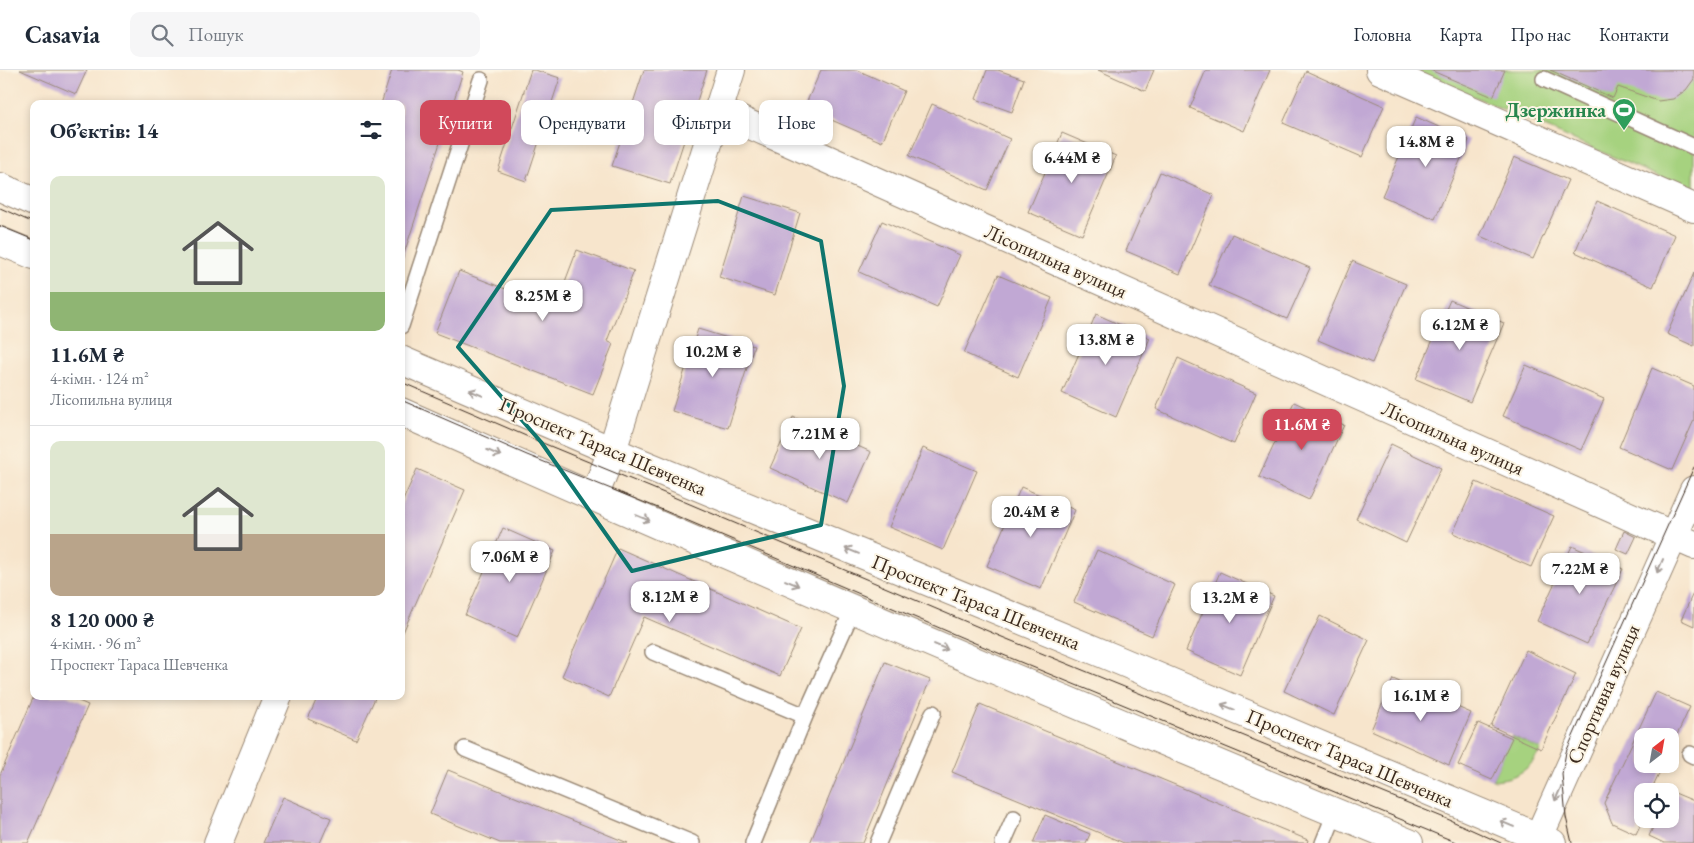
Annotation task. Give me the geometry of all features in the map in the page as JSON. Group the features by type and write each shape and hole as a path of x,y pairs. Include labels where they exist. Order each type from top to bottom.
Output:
{"main road":[{"path":"722,100 731,70"},
{"path":"1380,70 1694,208"},
{"name":"Лісопильна вулиця","path":"749,125 1684,541"},
{"path":"594,497 612,451 709,145"},
{"path":"0,187 30,200"},
{"path":"0,241 30,253"},
{"name":"Проспект Тараса Шевченка","path":"405,362 612,451 1120,661 1542,841"},
{"path":"405,414 853,609 1221,766 1409,843"},
{"name":"Спортивна вулиця","path":"1542,841 1684,541 1694,490"},
{"path":"218,843 276,700"}],"lane":[{"path":"1544,79 1694,147"},
{"path":"405,314 481,80"},
{"path":"753,843 805,716 853,609"},
{"path":"653,652 805,716"},
{"path":"878,843 933,713"},
{"path":"465,750 692,843"},
{"path":"1323,843 1335,813"},
{"path":"1003,843 1014,818"}],"highlighted area":[{"path":"718,201 821,241 844,386 821,525 632,571 541,442 458,347 551,210"}],"green space":[{"name":"Дзержинка","path":"1413,70 1694,70 1694,192"},
{"path":"1512,736 1541,749 1532,763 1521,772 1508,778 1492,780"}],"building":[{"path":"20,70 87,70 76,94"},
{"path":"392,70 458,70 463,72 454,100 420,100 420,145 439,145 405,251 405,100 382,100"},
{"path":"531,70 560,78 553,100 521,100"},
{"path":"644,70 707,70 697,100 654,100 654,145 683,145 670,184 612,166 619,145 644,145 644,100 634,100"},
{"path":"821,70 857,70 904,91 882,142 833,121 833,100 808,100"},
{"path":"987,70 998,70 1024,79 1012,112 976,99"},
{"path":"1098,70 1154,70 1145,91"},
{"path":"1206,70 1270,70 1244,131 1190,108"},
{"path":"1430,70 1505,70 1493,97"},
{"path":"1550,70 1694,70 1694,79 1686,90 1673,99 1658,101 1618,87 1613,98"},
{"path":"1306,71 1384,106 1362,157 1283,123"},
{"path":"521,101 521,145 538,145 526,181 498,171 506,145 511,145 511,131"},
{"path":"932,104 1010,139 987,190 909,156"},
{"path":"1416,117 1469,140 1435,219 1382,196"},
{"path":"1062,133 1116,156 1082,235 1028,212"},
{"path":"1514,157 1568,180 1533,259 1480,236"},
{"path":"1160,172 1214,195 1180,274 1126,251"},
{"path":"744,196 800,213 775,295 719,277"},
{"path":"1597,201 1675,235 1653,287 1575,252"},
{"path":"882,221 960,255 937,307 859,272"},
{"path":"1232,234 1310,268 1287,319 1209,285"},
{"path":"577,250 634,271 607,341 613,344 593,394 435,333 459,271 555,308"},
{"path":"1352,261 1406,284 1372,363 1318,340"},
{"path":"1694,273 1694,346 1667,334"},
{"path":"998,275 1052,298 1018,377 964,353"},
{"path":"1450,300 1504,323 1470,402 1416,379"},
{"path":"1096,314 1150,338 1116,417 1062,393"},
{"path":"698,329 754,346 728,428 672,411"},
{"path":"1178,358 1256,393 1234,444 1156,409"},
{"path":"1526,365 1604,399 1581,450 1503,416"},
{"path":"1652,368 1694,386 1694,420 1672,470 1619,447"},
{"path":"1294,402 1344,425 1309,500 1259,477"},
{"path":"793,417 871,452 848,503 770,468"},
{"path":"1391,444 1441,468 1406,543 1356,519"},
{"path":"923,448 977,471 943,550 889,527"},
{"path":"417,469 465,490 405,628 405,496"},
{"path":"1476,482 1554,516 1531,567 1453,533"},
{"path":"1021,487 1075,510 1041,589 987,566"},
{"path":"503,528 555,551 517,638 465,615"},
{"path":"1624,531 1636,537 1628,554 1616,549"},
{"path":"1572,546 1623,569 1587,644 1537,621"},
{"path":"618,548 801,629 780,676 644,617 609,697 562,676"},
{"path":"1097,550 1175,585 1152,636 1074,602"},
{"path":"1220,572 1274,596 1240,675 1186,651"},
{"path":"1694,591 1694,626 1681,620"},
{"path":"1320,616 1369,640 1334,715 1284,691"},
{"path":"1526,650 1576,674 1541,749 1491,726"},
{"path":"885,662 930,680 863,843 810,843"},
{"path":"1393,679 1471,713 1449,765 1371,730"},
{"path":"1656,692 1690,707 1679,731 1679,728 1639,728"},
{"path":"32,700 76,700 88,705 28,843 0,843 0,775"},
{"path":"316,700 374,700 356,740 308,719"},
{"path":"980,704 1308,840 1307,843 1124,843 952,772"},
{"path":"1478,723 1512,738 1492,780 1458,765"},
{"path":"1634,739 1634,773 1660,773 1655,783 1634,783 1634,828 1639,828 1636,834 1612,823 1604,803"},
{"path":"448,770 628,843 500,843 430,814"},
{"path":"1679,795 1694,801 1694,843 1664,843 1649,836 1653,828 1679,828"},
{"path":"283,797 331,818 320,843 263,843"},
{"path":"1045,815 1090,834 1086,843 1033,843"}],"tram line":[{"path":"0,208 30,221"},
{"path":"0,226 30,238"},
{"path":"405,384 1002,637 1452,821 1501,843"},
{"path":"405,402 996,652 1458,843"},
{"path":"1572,843 1566,817 1562,774 1566,752 1694,467"}],"place":[{"name":"Дзержинка","path":"1624,131"}]}
